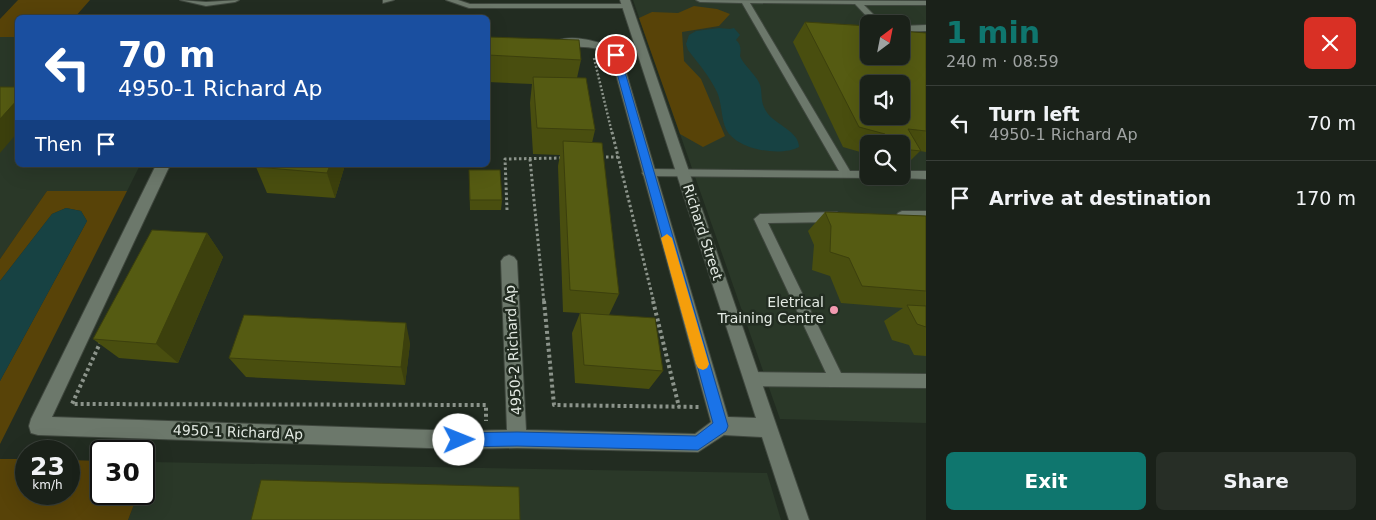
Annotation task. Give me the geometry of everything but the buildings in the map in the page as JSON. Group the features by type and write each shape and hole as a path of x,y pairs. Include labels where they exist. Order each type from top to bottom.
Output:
{"street":[{"name":"Richard Street","path":"626,3 799,520"},
{"path":"544,43 592,50 606,47 616,56 721,426 767,428"},
{"name":"4950-1 Richard Ap","path":"162,167 38,426 487,440 698,443 721,426"},
{"name":"4950-2 Richard Ap","path":"509,261 517,439"}],"lane":[{"path":"184,0 206,4 235,0"},
{"path":"450,0 462,5 499,3 626,3"},
{"path":"700,0 926,2"},
{"path":"744,0 847,175"},
{"path":"857,2 870,15"},
{"path":"910,28 926,28"},
{"path":"648,173 860,175"},
{"path":"910,175 926,175"},
{"path":"887,216 926,216"},
{"path":"837,381 760,219 848,217"},
{"path":"751,380 926,381"}],"path":[{"path":"616,56 592,50 679,407"},
{"path":"596,158 618,157"},
{"path":"507,210 505,159 568,158"},
{"path":"530,159 554,405 716,408"},
{"path":"102,340 72,404 486,405 487,440"}],"shaded area":[{"path":"18,0 90,0 77,15 15,15 15,37 0,37 0,19"},
{"path":"633,0 926,0 926,423 780,419"},
{"path":"694,6 717,9 730,14 719,26 682,32 684,61 701,79 725,136 703,147 680,134 639,18 652,12 678,13"},
{"path":"0,37 15,37 15,167 139,167 127,191 47,191 0,259"},
{"path":"47,191 127,191 0,444 0,381 87,221 81,211 66,208 52,214 0,281 0,259"},
{"path":"0,459 15,459 15,505 80,505 80,460 90,461 90,505 134,505 128,520 0,520"},
{"path":"155,462 767,473 781,520 128,520 134,505 155,505"}],"water":[{"path":"734,28 740,35 736,40 740,47 740,56 760,85 764,108 772,118 792,133 799,147 781,151 760,150 739,142 726,129 717,92 688,50 686,44 689,35 696,31"},
{"path":"66,208 81,211 87,221 0,381 0,281 52,214"}],"slow traffic":[{"path":"667,238 703,364"}],"place":[{"name":"Eletrical Training Centre","path":"834,310"}],"route":[{"path":"459,440 517,439 698,443 721,426 616,55"}]}
